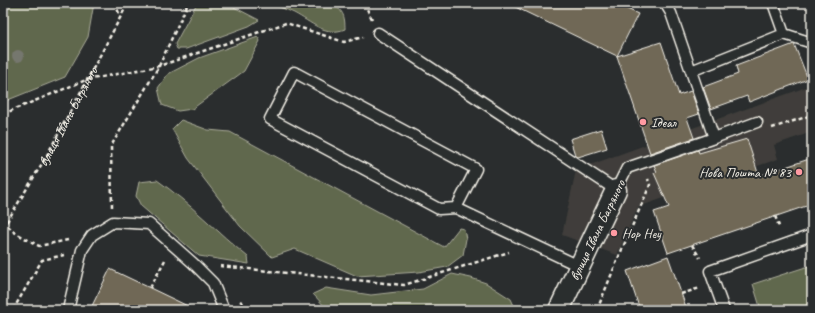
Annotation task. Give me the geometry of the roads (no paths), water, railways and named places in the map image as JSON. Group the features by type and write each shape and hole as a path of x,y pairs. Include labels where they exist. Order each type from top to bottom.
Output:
{"street":[{"name":"вулиця Івана Багряного","path":"559,310 616,190"}],"lane":[{"path":"665,3 671,13 714,138"},
{"path":"773,3 784,34"},
{"path":"378,33 616,190"},
{"path":"691,71 784,34 812,43"},
{"path":"456,208 476,169 294,72 270,119 439,209 456,208 579,266"},
{"name":"вулиця Івана Багряного","path":"616,190 627,168 757,122"},
{"path":"68,310 82,251 92,235 113,222 149,224 213,283 224,310"},
{"path":"724,310 710,272 812,235"}],"place":[{"name":"Ідеал","path":"643,122"},
{"name":"Нова Пошта № 83","path":"799,172"},
{"name":"Hop Hey","path":"614,233"}]}
